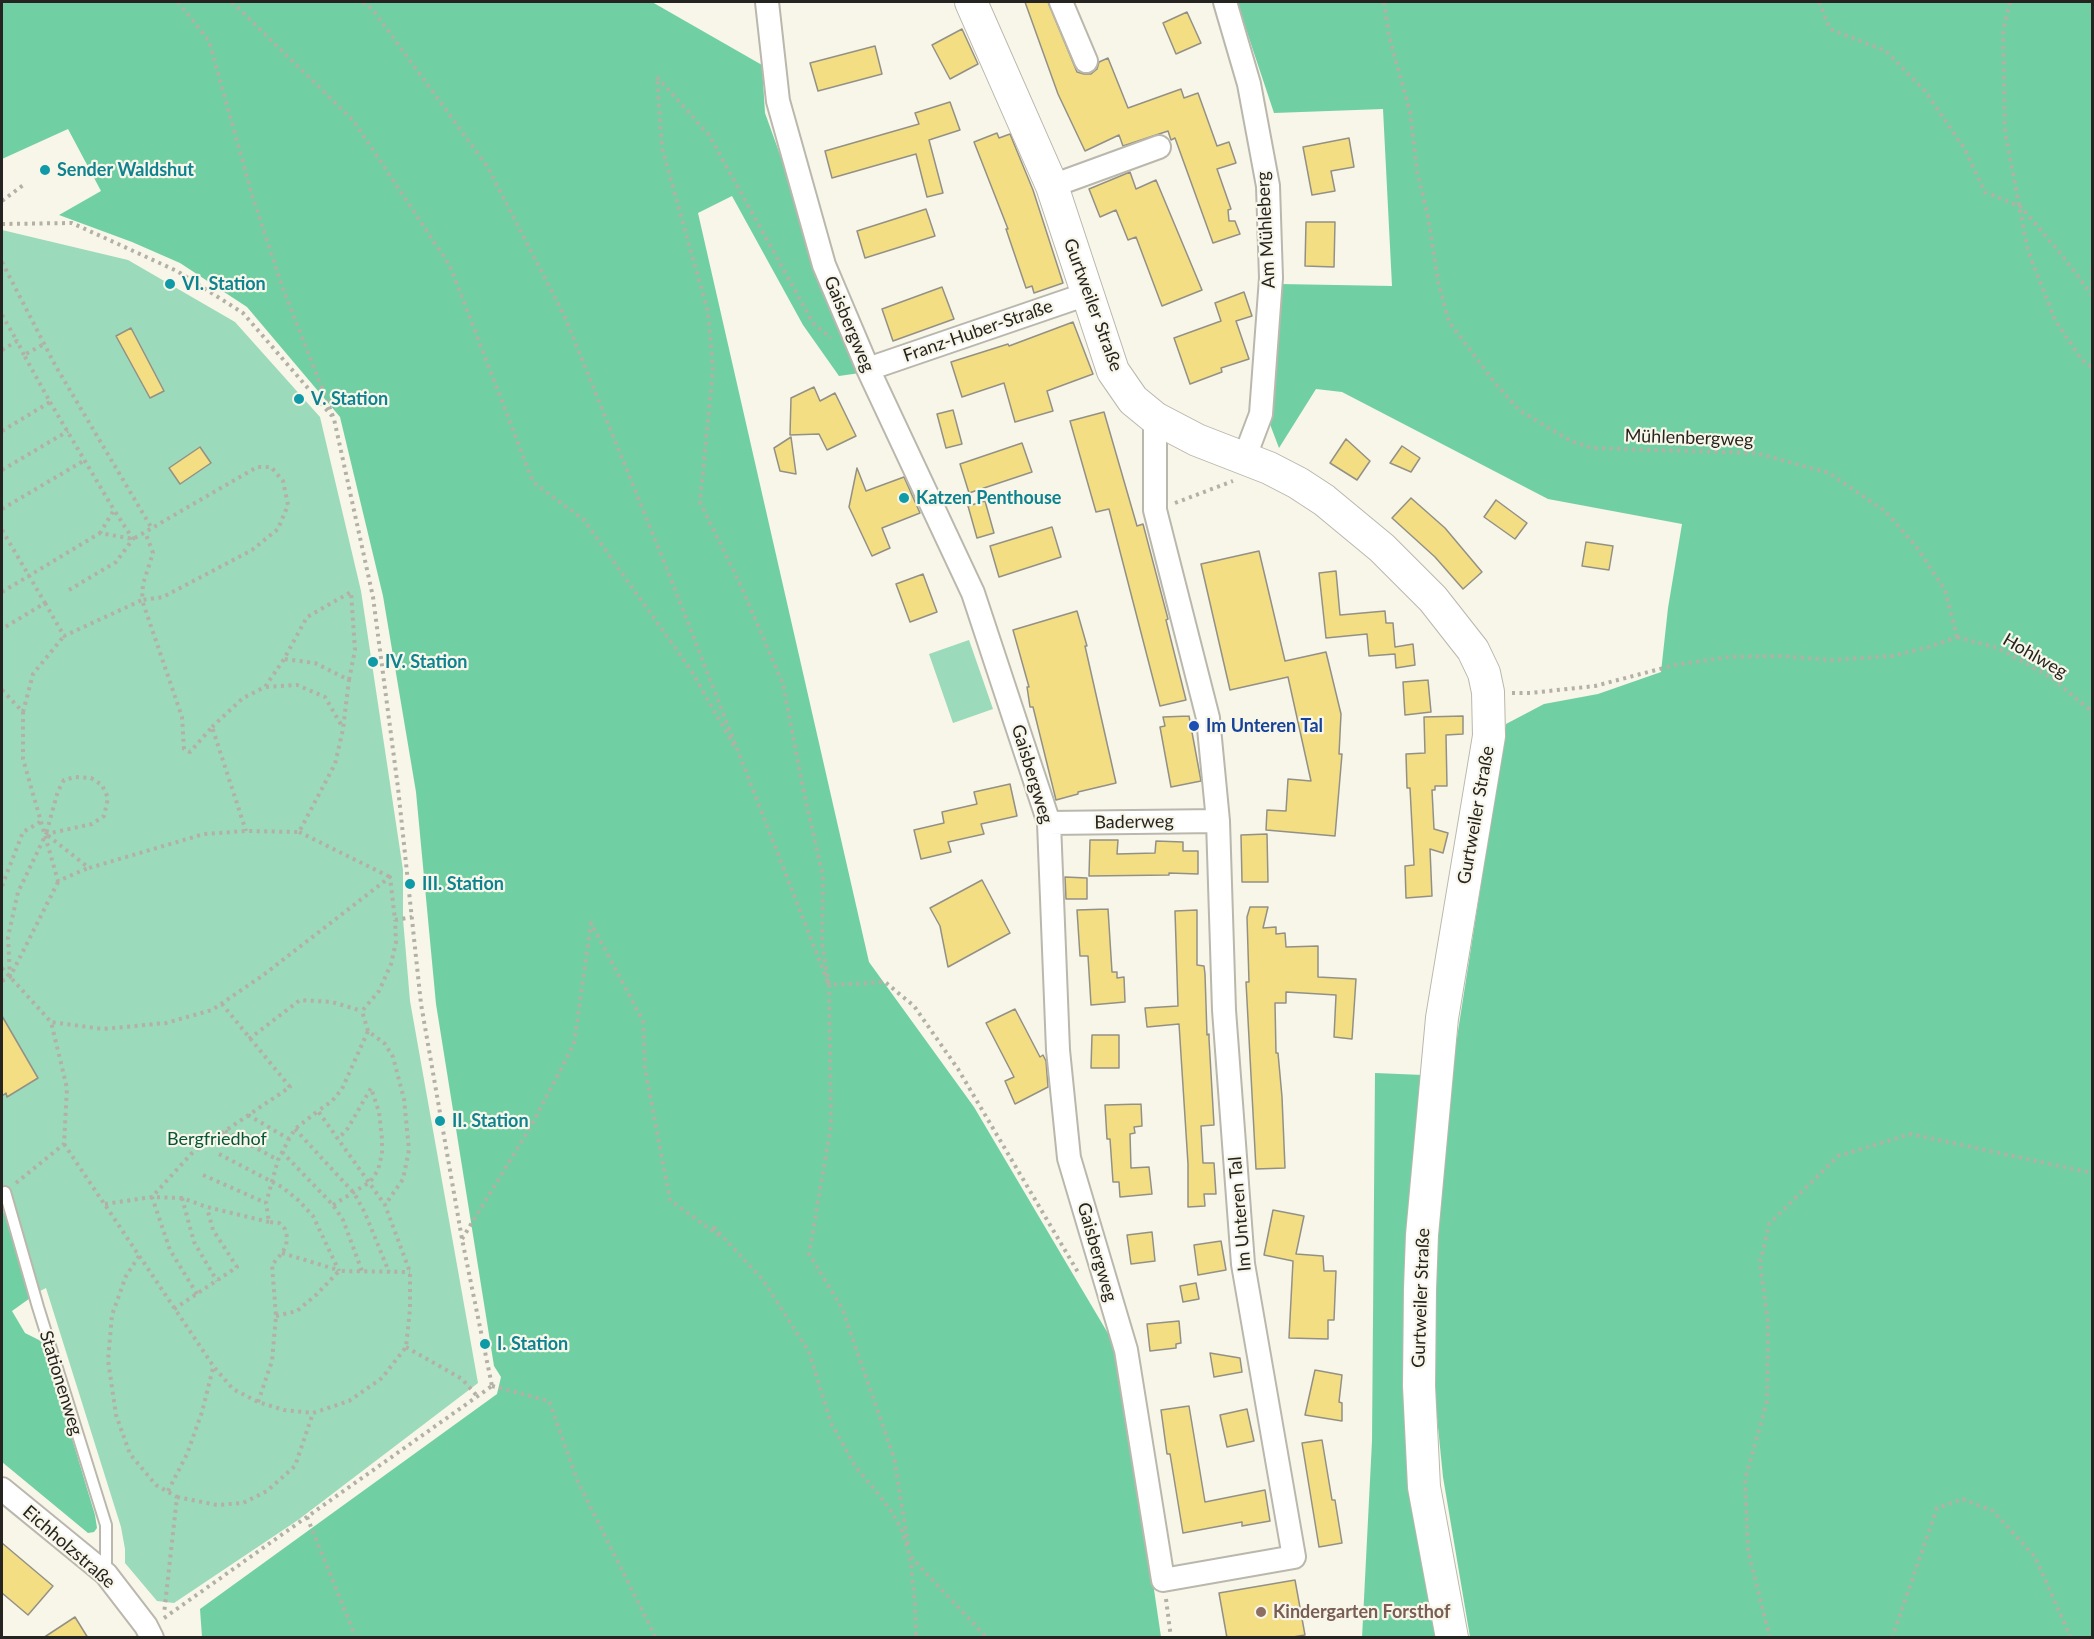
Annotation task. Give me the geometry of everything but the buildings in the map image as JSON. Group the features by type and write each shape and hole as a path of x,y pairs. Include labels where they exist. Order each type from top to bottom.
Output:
{"main road":[{"name":"Gurtweiler Straße","path":"971,2 1052,186 1113,371 1133,400 1155,418 1197,440 1298,483 1324,500 1382,548 1432,599 1473,650 1484,673 1488,692 1489,736 1442,1018 1422,1234 1420,1289 1419,1386 1424,1487 1452,1638"}],"street":[{"name":"Gaisbergweg","path":"767,2 778,101 824,265 868,369 973,593 1049,823 1058,1050 1069,1158 1126,1350 1163,1580"},
{"path":"1061,2 1086,61"},
{"name":"Am Mühleberg","path":"1225,2 1249,84 1268,186 1271,278 1256,464"},
{"path":"1052,186 1159,147"},
{"name":"Franz-Huber-Straße","path":"868,369 1087,294"},
{"name":"Im Unteren Tal","path":"1155,418 1155,510 1208,718 1218,821 1224,1010 1243,1264 1294,1557 1163,1580"},
{"name":"Baderweg","path":"1049,823 1218,821"},
{"name":"Eichholzstraße","path":"2,1489 106,1574 154,1627"}],"lane":[{"name":"Stationenweg","path":"5,1192 106,1525 106,1574"}],"path":[{"path":"178,2 209,40 253,198 282,286 334,419 373,597 398,788 421,1004 462,1239 492,1386"},
{"path":"232,2 353,120 450,266 533,482 584,520 691,670 742,759"},
{"path":"363,2 374,10 487,166 564,315 742,759 829,985"},
{"name":"Mühlenbergweg","path":"1384,2 1389,36 1410,112 1417,171 1428,218 1438,281 1449,322 1495,383 1520,411 1571,441 1592,448 1756,453 1829,473 1885,511 1915,545 1945,590 1957,637"},
{"path":"1819,2 1830,28 1886,51 1925,91 1964,148 1986,192 2020,207 2061,254 2092,295"},
{"path":"2010,2 2003,31 2005,132 2028,251 2055,320 2082,360 2092,367"},
{"path":"832,338 813,323 709,135 657,78 662,148 708,312 713,369 700,502 741,586 783,684 823,877 822,943 829,985 831,1126 809,1254 842,1308 894,1458 910,1556 916,1638"},
{"path":"2,201 26,183"},
{"path":"2,224 72,223 177,272 243,313 334,419"},
{"path":"2,262 55,365 151,527"},
{"path":"2092,268 2092,286"},
{"path":"2,315 50,402 133,539"},
{"path":"2,350 17,341"},
{"path":"24,355 44,344"},
{"path":"2,431 50,402"},
{"path":"2,470 68,431"},
{"path":"2,509 85,460"},
{"path":"1155,510 1256,464"},
{"path":"58,881 23,759 23,712 33,674 64,636 142,600 163,597 252,550 278,529 288,505 283,481 271,467 257,466 151,527 133,539 116,562 69,590"},
{"path":"2,592 100,533 114,510"},
{"path":"2,530 64,636"},
{"path":"145,532 153,553 143,584 142,600 182,717 184,750 190,753 212,727 243,698 266,687 297,685 325,698 343,729"},
{"path":"100,533 133,539"},
{"path":"266,687 307,617 351,592 355,650 343,729 335,764 298,832"},
{"path":"2,629 45,603"},
{"path":"1488,692 1530,693 1595,686 1675,665 1728,657 1781,656 1832,660 1892,656 1957,637"},
{"name":"Hohlweg","path":"1957,637 1998,648 2052,678 2092,712"},
{"path":"284,659 315,663 349,680"},
{"path":"2,690 23,712"},
{"path":"212,727 246,831"},
{"path":"10,977 8,937 18,892 46,834 58,791 64,780 75,777 91,778 102,785 108,798 104,816 92,824 46,834"},
{"path":"2,886 23,832 40,822"},
{"path":"2,981 10,977 58,881 89,868 204,834 246,831 298,832 390,877"},
{"path":"46,834 89,868"},
{"path":"362,1011 379,991 391,964 396,942 390,877"},
{"path":"51,1022 103,1029 166,1023 212,1010 262,976 390,877"},
{"path":"395,920 412,917"},
{"path":"462,1239 531,1126 574,1044 591,923 643,1021 645,1069 670,1200 721,1237 712,1225 763,1280 809,1352 831,1423 855,1466 892,1512 902,1531 910,1556 987,1638"},
{"path":"2,968 51,1022 68,1088 64,1144 174,1310 214,1367 233,1389 258,1402 284,1410 313,1413 349,1401 382,1378 406,1347 410,1309 410,1272 385,1205 318,1111"},
{"path":"829,985 885,982 914,1006 958,1070 1081,1277"},
{"path":"249,1039 300,1000 332,1002 362,1011"},
{"path":"152,1197 191,1154 290,1087 222,1004"},
{"path":"362,1011 368,1031 385,1044 393,1057 404,1099 409,1150 403,1179 385,1205"},
{"path":"269,1221 266,1203 282,1152 295,1129 332,1101 342,1089 368,1031"},
{"path":"333,1205 370,1182 378,1170 382,1154 379,1112 371,1088 348,1128 338,1139"},
{"path":"248,1115 289,1139"},
{"path":"295,1129 354,1193 365,1213 388,1272"},
{"path":"224,1130 278,1160"},
{"path":"1770,1638 1748,1551 1745,1480 1767,1401 1768,1322 1760,1263 1769,1224 1838,1156 1911,1134 2092,1173"},
{"path":"5,1192 64,1144"},
{"path":"282,1152 333,1205 343,1220 362,1271"},
{"path":"219,1154 282,1187 298,1200 313,1216 339,1270"},
{"path":"203,1175 266,1203"},
{"path":"105,1203 152,1197 182,1198 207,1207 279,1223 285,1229 286,1246 272,1265 276,1316 272,1361 258,1402"},
{"path":"152,1197 170,1250 197,1294"},
{"path":"182,1198 194,1242 217,1281"},
{"path":"174,1310 237,1268 213,1230 207,1207"},
{"path":"282,1253 339,1270 410,1272"},
{"path":"139,1256 126,1276 112,1315 108,1360 116,1414 130,1454 156,1485 177,1497 217,1505 243,1503 267,1491 295,1466 313,1413"},
{"path":"276,1316 297,1311 317,1294 339,1270"},
{"path":"406,1347 462,1379 478,1397"},
{"path":"168,1491 187,1454 214,1367"},
{"path":"154,1627 492,1386"},
{"path":"492,1386 549,1401 578,1482 656,1638"},
{"path":"154,1627 177,1497"},
{"path":"1892,1638 1937,1508 1963,1500 1993,1510 2035,1557 2071,1638"},
{"path":"307,1517 356,1638"},
{"path":"1163,1580 1171,1638"}],"green space":[{"path":"2,2 652,2 762,65 765,113 860,373 839,376 803,325 732,196 698,213 869,962 974,1107 1119,1352 1161,1637 202,1637 200,1609 497,1394 501,1377 494,1366 436,1004 416,792 383,596 340,417 247,307 180,263 132,242 59,215 101,191 68,129 2,159"},
{"path":"1237,2 2092,2 2092,1637 1470,1637 1443,1477 1433,1377 1434,1271 1451,1076 1506,724 1544,704 1598,694 1661,672 1668,608 1682,524 1548,499 1342,392 1316,389 1279,448 1268,419 1280,284 1392,286 1383,109 1274,113"},
{"name":"Bergfriedhof","path":"2,230 128,260 235,322 320,417 361,591 403,870 403,919 410,1001 478,1383 298,1520 174,1603 157,1601 125,1563 121,1527 46,1288 40,1291 19,1223 2,1212"},
{"path":"969,640 993,709 953,723 929,654"},
{"path":"1375,1073 1423,1075 1442,1637 1362,1638 1372,1441"},
{"path":"2,1212 19,1223 40,1291 12,1311 25,1333 43,1342 95,1515 97,1528 94,1532 88,1533 2,1462"}],"place":[{"name":"Sender Waldshut","path":"45,170"},
{"name":"VI. Station","path":"170,284"},
{"name":"V. Station","path":"299,399"},
{"name":"Katzen Penthouse","path":"904,498"},
{"name":"IV. Station","path":"373,662"},
{"name":"Im Unteren Tal","path":"1194,726"},
{"name":"III. Station","path":"410,884"},
{"name":"II. Station","path":"440,1121"},
{"name":"I. Station","path":"485,1344"},
{"name":"Kindergarten Forsthof","path":"1261,1612"}]}
